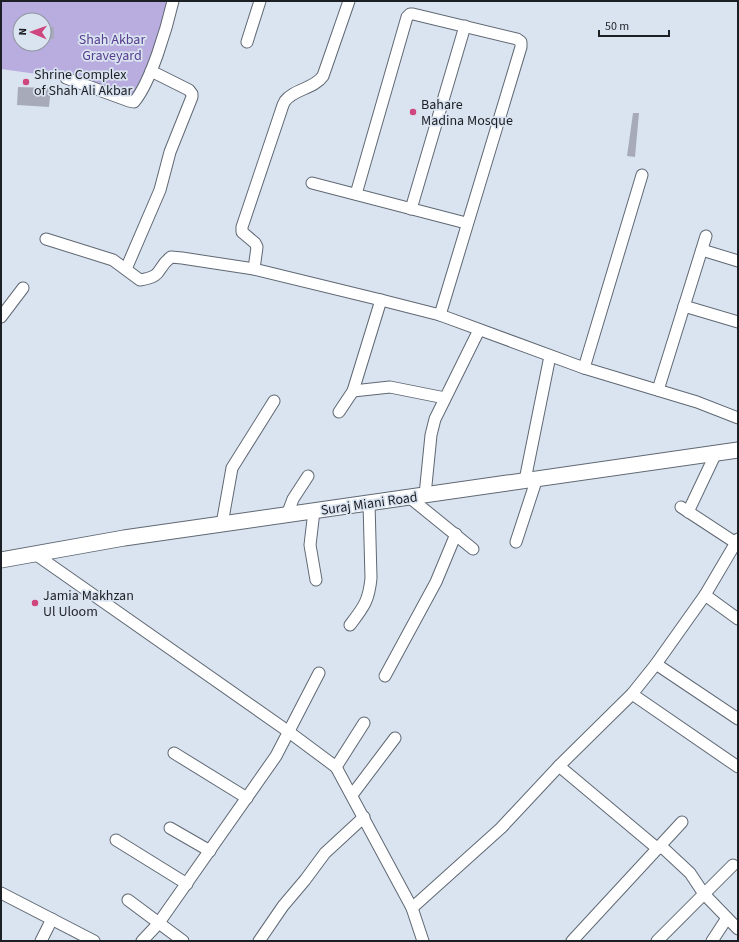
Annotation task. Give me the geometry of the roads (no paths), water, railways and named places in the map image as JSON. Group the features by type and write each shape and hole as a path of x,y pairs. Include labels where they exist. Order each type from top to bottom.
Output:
{"street":[{"path":"66,78 134,102 139,96 151,71 173,1"},
{"path":"247,42 260,1"},
{"path":"254,269 257,247 255,243 242,232 242,227 281,110 284,102 292,96 319,82 323,76 349,1"},
{"path":"356,194 407,17 410,14 517,39 521,42 466,223 440,316"},
{"path":"411,209 465,26"},
{"path":"126,269 160,190 170,152 192,97 189,90 151,71"},
{"path":"584,368 642,176"},
{"path":"312,184 466,223"},
{"path":"658,390 706,236"},
{"path":"46,239 113,260 140,280 156,276 171,257 254,269 382,300 440,316 584,368 697,402 738,418"},
{"path":"702,250 738,260"},
{"path":"1,317 23,288"},
{"path":"340,412 353,391 382,300"},
{"path":"684,306 738,322"},
{"path":"425,495 430,435 435,419 479,330"},
{"path":"516,542 531,479 550,356"},
{"path":"353,391 390,386 446,398"},
{"path":"222,524 232,468 274,401"},
{"name":"Suraj Miani Road","path":"1,560 124,538 738,450"},
{"path":"412,908 501,828 559,766 632,694 656,664 705,595 737,541 684,510 716,453"},
{"path":"287,515 293,499 308,476"},
{"path":"409,497 474,549"},
{"path":"350,625 366,603 370,590 369,503"},
{"path":"314,511 310,545 316,580"},
{"path":"385,676 436,582 456,534"},
{"path":"34,554 289,732 336,767 412,908 423,941"},
{"path":"705,595 738,619"},
{"path":"656,664 738,719"},
{"path":"142,941 158,924 187,884 276,756 319,673"},
{"path":"632,694 738,767"},
{"path":"336,767 364,723"},
{"path":"352,795 395,738"},
{"path":"174,753 247,798"},
{"path":"559,766 690,873 704,894 738,929"},
{"path":"259,941 283,906 325,853 364,817"},
{"path":"572,941 682,822"},
{"path":"170,828 210,851"},
{"path":"116,840 187,884"},
{"path":"657,941 733,864"},
{"path":"1,892 94,941"},
{"path":"128,900 158,924 183,941"},
{"path":"712,941 727,918"},
{"path":"40,941 52,919"}],"place":[{"name":"Shrine Complex of Shah Ali Akbar","path":"26,82"},
{"name":"Bahare Madina Mosque","path":"413,112"},
{"name":"Jamia Makhzan Ul Uloom","path":"35,603"}],"park label":[{"name":"Shah Akbar Graveyard","path":"112,48"}]}
